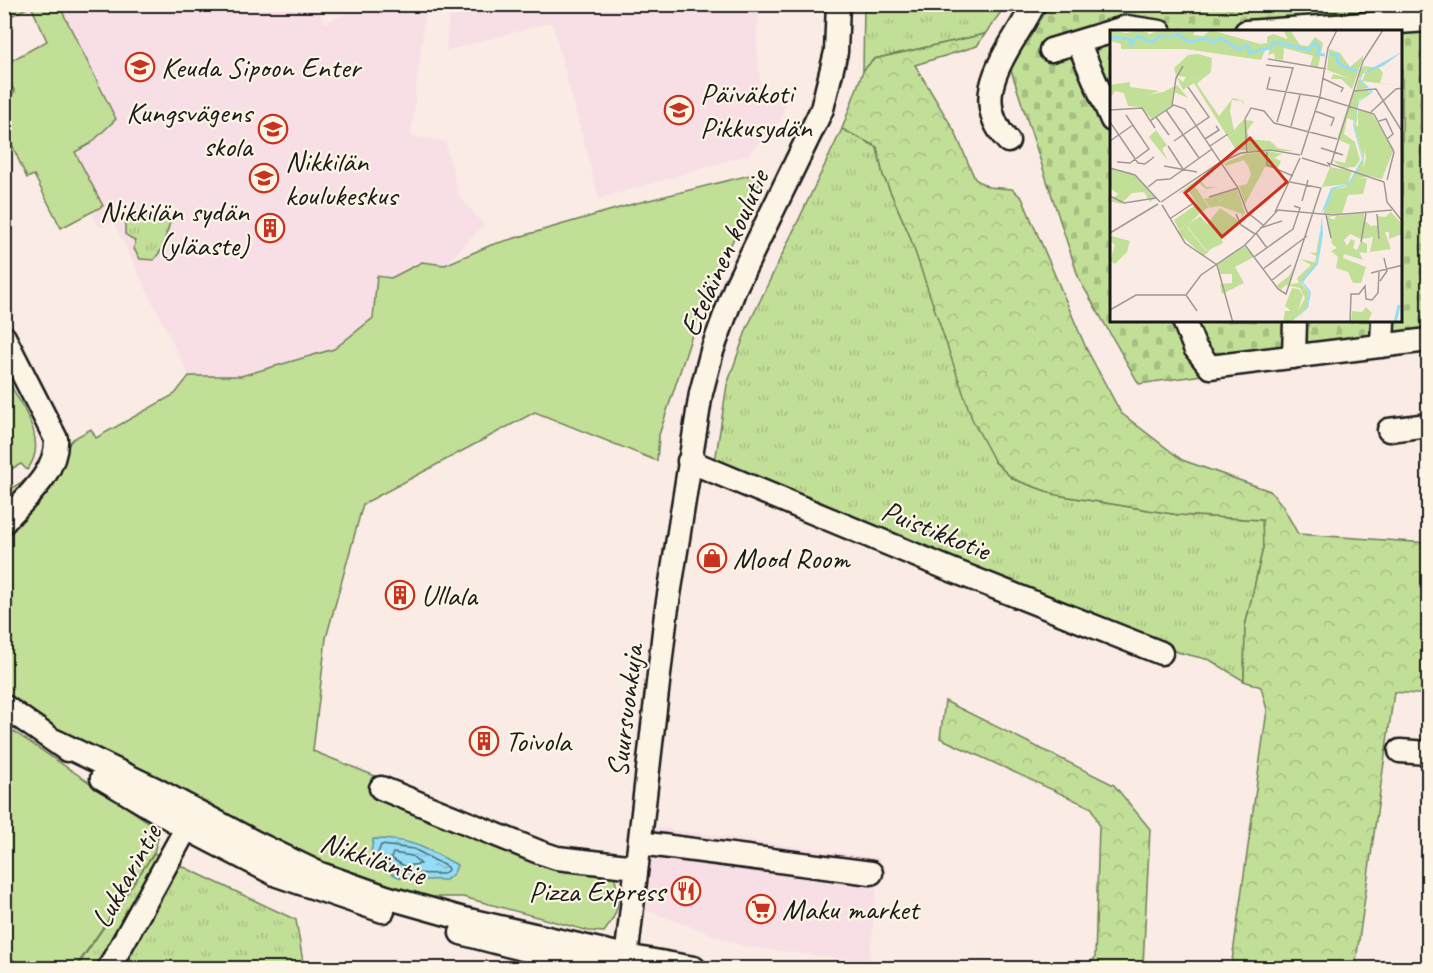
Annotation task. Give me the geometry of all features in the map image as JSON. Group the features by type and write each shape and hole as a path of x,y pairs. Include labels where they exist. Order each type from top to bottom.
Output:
{"street":[{"name":"Eteläinen koulutie","path":"689,461 701,393 712,351 735,288 822,109 836,52 838,4"},
{"path":"1008,141 994,126 990,93 996,70 1034,4"},
{"path":"1292,30 1381,27 1428,20"},
{"path":"1117,30 1127,27 1147,30"},
{"path":"1052,50 1110,32"},
{"path":"1078,42 1110,115"},
{"path":"1185,322 1195,348 1210,367 1428,340"},
{"path":"1294,357 1295,322"},
{"path":"1382,346 1383,322"},
{"path":"4,337 56,439 57,452 50,468 4,522"},
{"path":"1389,430 1428,425"},
{"name":"Puistikkotie","path":"689,461 949,569 1161,653"},
{"name":"Suursuonkuja","path":"625,962 666,614 689,461"},
{"name":"Nikkiläntie","path":"4,706 55,741 155,789 190,820 277,874 336,897 596,969"},
{"path":"1400,751 1428,753"},
{"path":"381,788 557,858 636,867"},
{"name":"Nikkiläntie","path":"190,820 318,873 386,897 625,962 694,969"},
{"name":"Lukkarintie","path":"110,969 190,820"},
{"path":"640,843 871,873"}],"shaded area":[{"name":"Nikkilän koulukeskus","path":"59,5 315,5 325,23 364,5 426,5 411,136 445,141 459,196 484,225 445,265 422,262 391,278 373,318 334,349 241,376 189,376 113,222 99,228 60,153 116,119"},
{"name":"Päiväkoti Pikkusydän","path":"449,5 761,5 756,34 761,99 788,94 781,120 748,155 599,199 552,22 446,51"},
{"path":"652,827 880,858 869,962 746,947 640,908"}],"green space":[{"path":"4,5 59,5 116,119 90,144 75,152 103,206 61,228 34,175 27,178 10,140 5,110 5,98 15,92 5,75 5,64 47,41 31,6 5,19"},
{"path":"864,5 1006,5 985,34 874,59 863,71"},
{"path":"1078,5 1428,5 1428,343 1139,384 1079,279 1008,61 1039,12"},
{"path":"985,34 977,46 915,65 955,132 975,179 988,187 1012,189 1022,198 1086,348 1121,413 1182,460 1270,491 1282,505 1298,534 1428,543 1428,695 1394,692 1355,968 1231,968 1267,710 1261,687 1244,681 1245,627 1263,548 1262,520 1179,515 1057,495 1013,479 995,462 972,419 909,234 883,175 877,147 842,129 863,71 874,59"},
{"path":"842,129 877,147 883,175 909,234 995,462 1013,479 1057,495 1179,515 1263,520 1263,548 1245,627 1244,681 1210,660 1177,652 715,462 727,385 747,328"},
{"path":"766,171 702,305 659,435 657,461 535,412 363,504 326,638 313,751 380,778 373,798 535,863 614,874 618,905 614,917 604,932 589,931 463,897 417,897 318,860 223,816 50,728 5,694 4,493 54,462 73,439 91,429 96,438 175,394 189,376 241,376 334,349 373,318 377,276 391,278 422,262 445,265 491,245 633,204"},
{"path":"164,214 171,219 162,249 154,260 140,259 134,249 135,241 125,234 125,223 140,216"},
{"path":"4,374 24,409 34,434 36,447 34,459 27,470 21,464 5,472"},
{"path":"945,701 1114,785 1150,829 1143,965 1168,968 1085,968 1095,958 1099,825 1092,808 940,738"},
{"path":"4,725 160,830 154,853 75,968 26,968 5,955"},
{"path":"154,853 296,920 304,968 76,968"}],"water":[{"path":"373,839 408,842 457,865 454,873 446,880 413,880 395,876 379,864 371,854"}],"place":[{"name":"Keuda Sipoon Enter","path":"140,67"},
{"name":"Päiväkoti Pikkusydän","path":"679,110"},
{"name":"Kungsvägens skola","path":"273,129"},
{"name":"Nikkilän koulukeskus","path":"264,178"},
{"name":"Nikkilän sydän (yläaste)","path":"270,228"},
{"name":"Mood Room","path":"712,558"},
{"name":"Ullala","path":"400,595"},
{"name":"Toivola","path":"484,741"},
{"name":"Pizza Express","path":"686,891"},
{"name":"Maku market","path":"761,909"}]}
